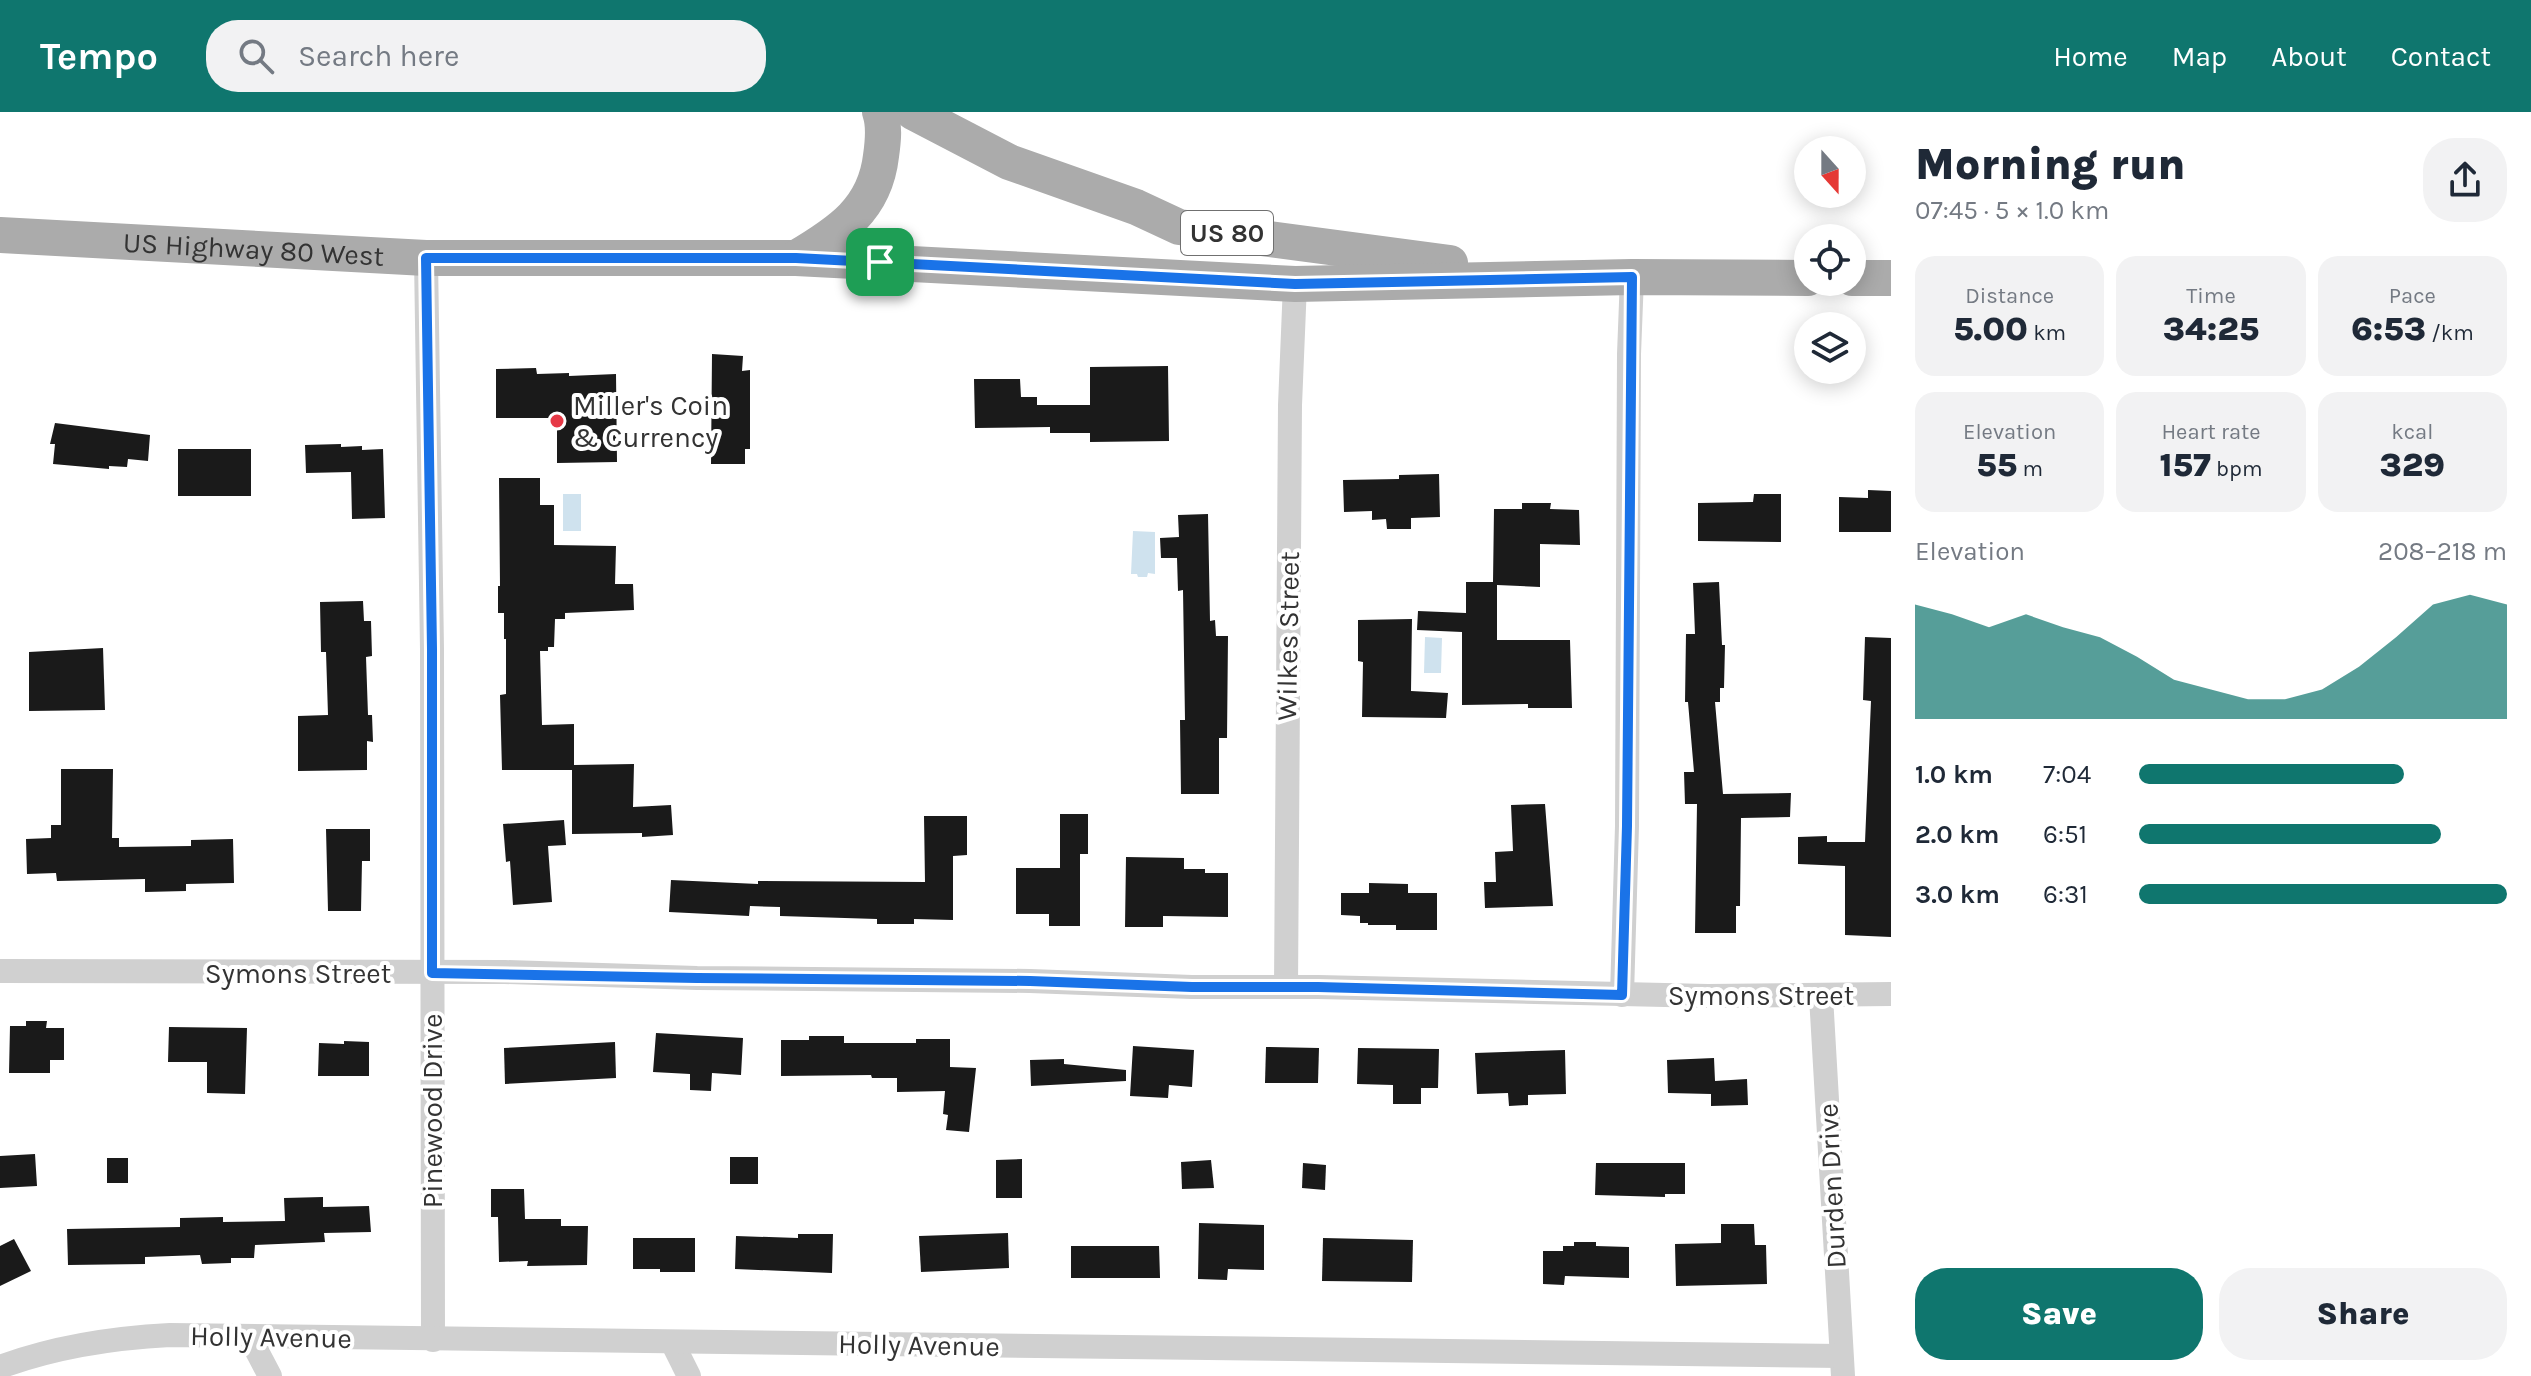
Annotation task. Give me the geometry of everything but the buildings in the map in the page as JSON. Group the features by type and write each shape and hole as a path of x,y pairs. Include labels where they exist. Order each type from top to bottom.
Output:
{"main road":[{"path":"796,258 831,237 852,219 869,198 879,172 883,146 880,112"},
{"name":"US Highway 80 West","path":"913,112 1009,162 1136,207 1179,227 1562,279"},
{"name":"US Highway 80 West","path":"0,235 426,258 796,258 1295,284 1632,277 1794,278"},
{"path":"1866,278 1891,278"}],"street":[{"name":"Pinewood Drive","path":"426,258 432,634 433,1340"},
{"path":"1622,995 1627,826 1632,277"},
{"name":"Wilkes Street","path":"1286,987 1290,420 1295,284"},
{"name":"Symons Street","path":"0,971 1030,981 1622,995 1891,994"},
{"name":"Durden Drive","path":"1821,996 1842,1366"},
{"name":"Holly Avenue","path":"0,1367 34,1356 101,1342 170,1335 1842,1366"},
{"path":"249,1336 270,1376"},
{"path":"672,1342 689,1376"}],"water":[{"path":"563,494 581,494 581,531 563,531"},
{"path":"1133,531 1155,532 1155,574 1138,577 1131,574"},
{"path":"1425,637 1442,638 1441,673 1424,673"}],"place":[{"name":"Miller's Coin & Currency","path":"557,421"}],"route":[{"path":"426,258 796,258 880,262 1295,284 1632,277 1627,826 1622,995 1030,981 432,973 432,649 426,258"}]}
